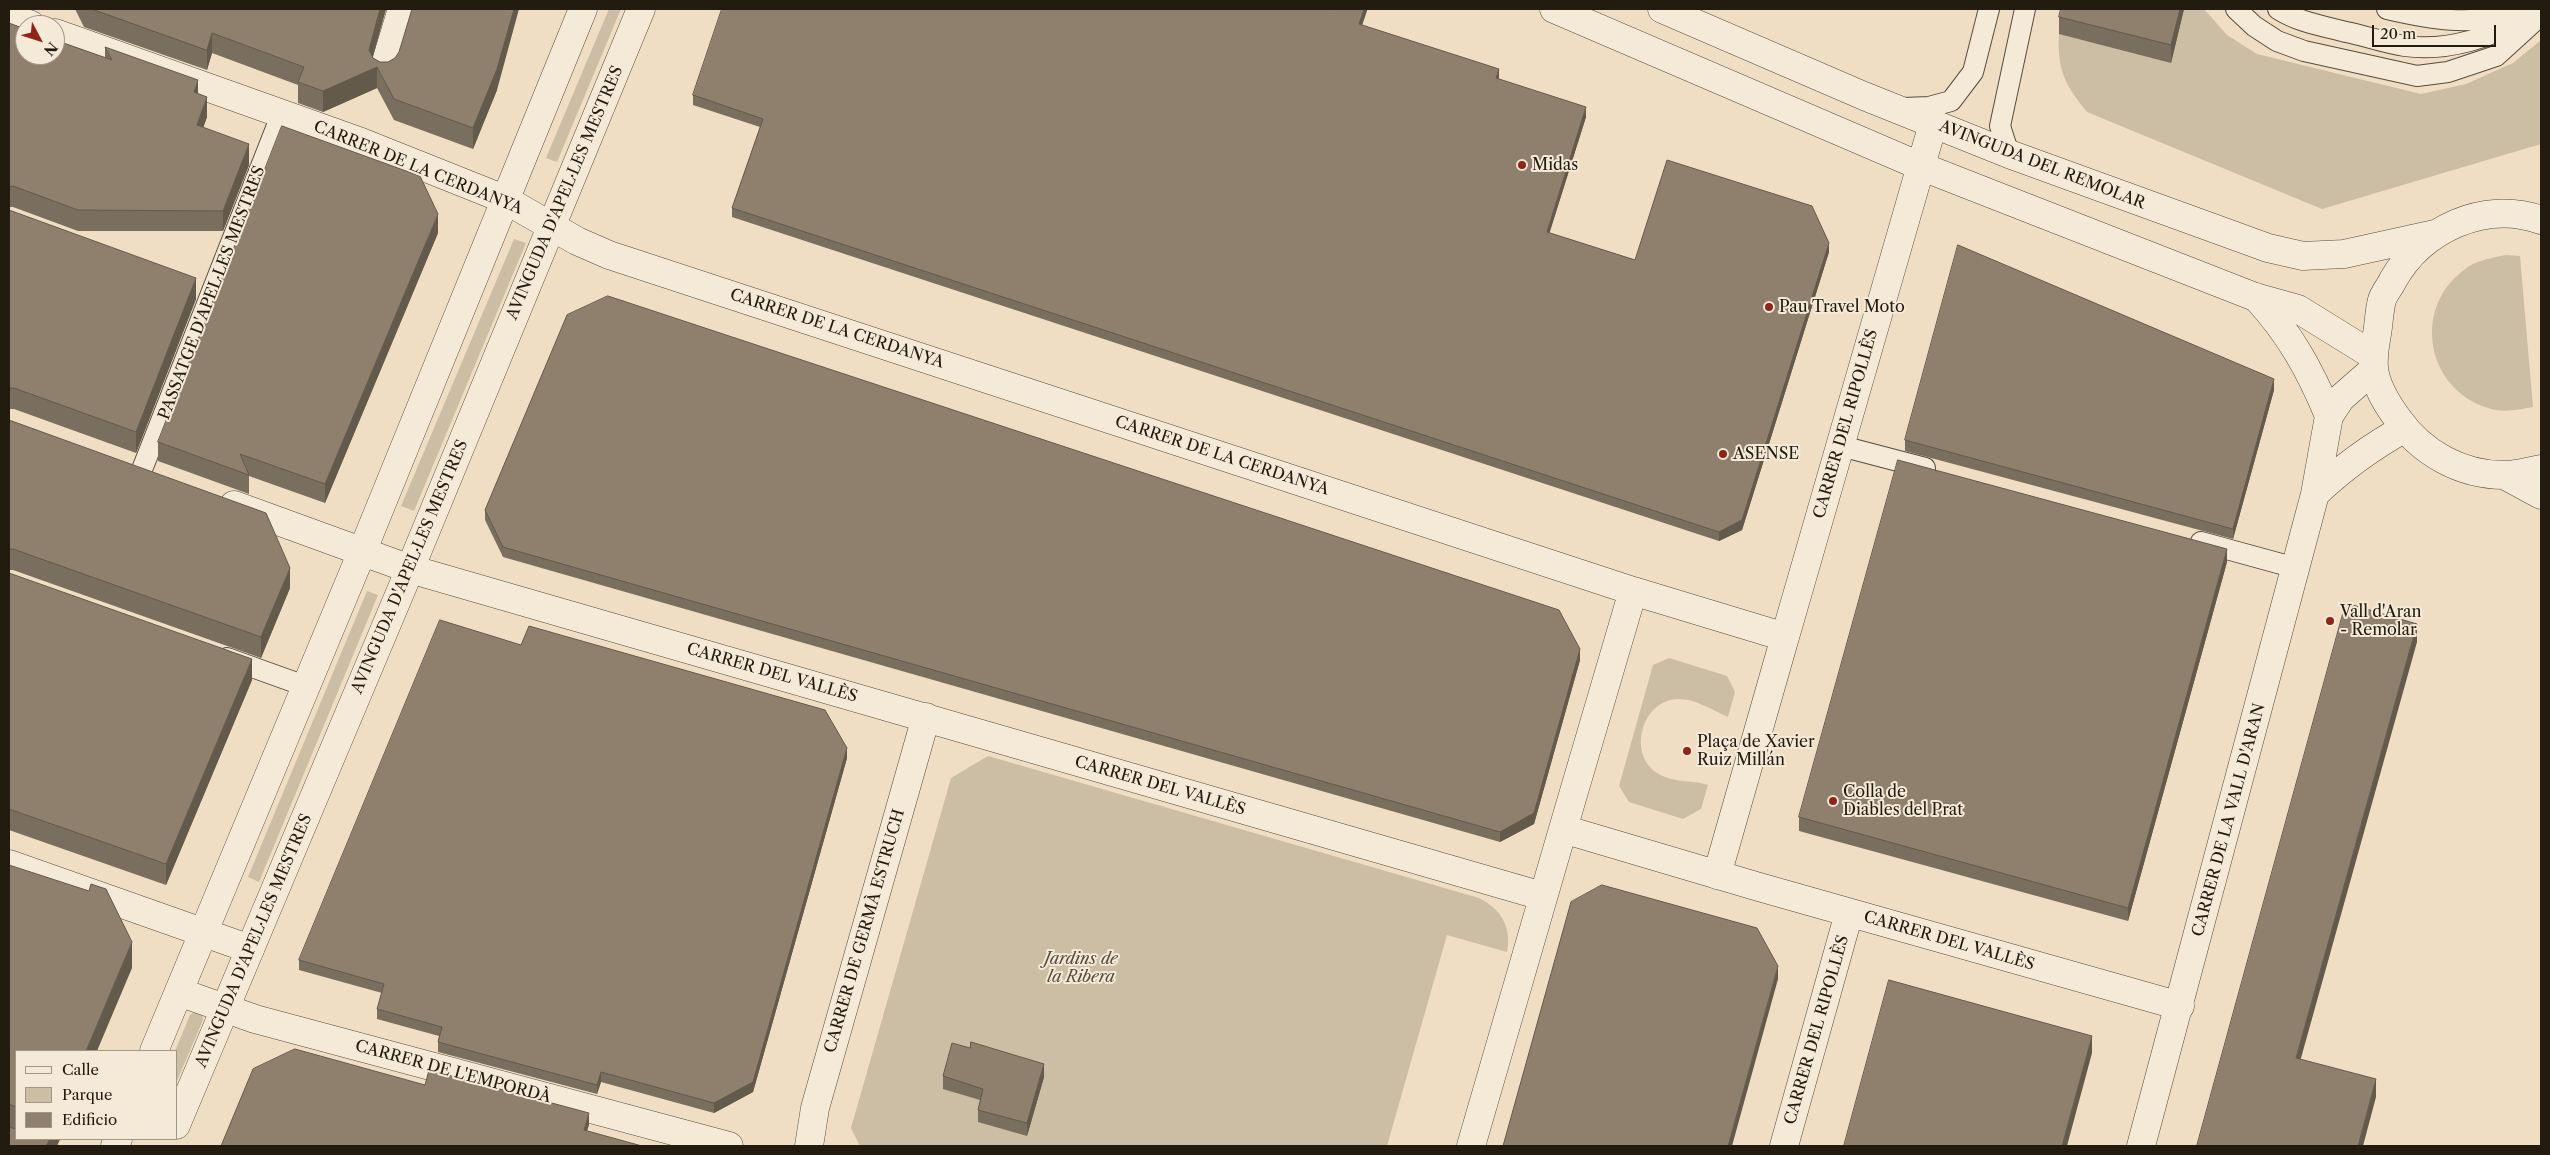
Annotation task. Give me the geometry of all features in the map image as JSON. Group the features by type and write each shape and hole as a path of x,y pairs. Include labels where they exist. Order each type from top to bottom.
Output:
{"street":[{"path":"384,68 402,9"},
{"path":"154,1050 362,552 504,199 583,9"},
{"name":"AVINGUDA D'APEL·LES MESTRES","path":"178,1120 410,569 642,9"},
{"path":"1554,9 1920,166 2255,297 2298,309 2374,362"},
{"name":"AVINGUDA DEL REMOLAR","path":"1662,9 1933,124 2009,154 2268,248 2303,256 2344,254 2435,234"},
{"name":"CARRER DE LA CERDANYA","path":"65,37 282,114 504,199 551,228 609,255 1633,591"},
{"name":"CARRER DEL RIPOLLÈS","path":"1784,637 1933,124"},
{"path":"2536,215 2494,213 2463,220 2435,234 2403,262 2382,299 2374,362 2384,400 2404,428 2426,450 2470,470 2504,475 2541,469"},
{"path":"2255,297 2278,322 2296,348 2312,374 2329,416"},
{"name":"CARRER DE LA VALL D'ARAN","path":"2141,1146 2316,494 2329,416 2341,398 2374,362"},
{"name":"CARRER DE LA VALL D'ARAN","path":"2316,494 2336,473 2367,450 2404,428"},
{"path":"115,463 168,482"},
{"path":"2504,475 2541,495"},
{"name":"CARRER DEL VALLÈS","path":"213,498 410,569 1542,896"},
{"path":"1471,1146 1542,896 1633,591 1784,637 1718,875 1562,829"},
{"name":"CARRER DE GERMÀ ESTRUCH","path":"808,1146 815,1108 926,717"},
{"path":"9,864 250,949"},
{"name":"CARRER DEL VALLÈS","path":"1718,875 2180,1006"},
{"name":"CARRER DEL RIPOLLÈS","path":"1784,1146 1850,913"},
{"name":"CARRER DE L'EMPORDÀ","path":"179,992 255,1019 729,1146"}],"lane":[{"path":"1895,108 1929,107 1951,102 1973,72 1989,9"},
{"path":"2009,154 2000,126 2025,9"},
{"path":"2236,9 2254,26 2276,41 2304,51 2417,76 2448,72 2496,56 2541,15"},
{"path":"2278,9 2290,16 2405,46 2435,47 2486,36 2512,26 2538,9"},
{"path":"2387,9 2456,22 2497,18 2524,9"},
{"name":"PASSATGE D'APEL·LES MESTRES","path":"141,472 203,289 282,114"},
{"path":"1841,446 1939,472"},
{"path":"2186,538 2296,568"},
{"path":"210,652 305,686"}],"green space":[{"path":"609,9 621,9 557,162 546,158"},
{"path":"2184,9 2204,9 2227,35 2257,54 2421,94 2466,84 2513,63 2541,40 2541,144 2322,209 2087,112 2073,93 2064,76 2059,58 2059,34"},
{"path":"514,239 526,243 414,511 401,506"},
{"path":"2506,255 2520,256 2533,407 2504,411 2493,410 2467,398 2451,384 2439,366 2433,346 2432,325 2437,305 2448,286 2464,270 2489,258"},
{"path":"367,591 378,595 259,882 248,877"},
{"path":"1669,658 1727,676 1735,692 1728,717 1698,703 1678,699 1666,702 1655,708 1643,729 1641,741 1643,753 1648,764 1657,773 1670,779 1708,785 1701,809 1683,819 1629,802 1619,786 1653,665"},
{"name":"Jardins de la Ribera","path":"988,756 1479,898 1487,902 1499,913 1508,935 1507,952 1447,935 1387,1146 860,1146 851,1128 951,778"},
{"path":"194,1012 202,1015 203,1020 178,1078 178,1050 175,1050 190,1015"}],"building":[{"path":"92,9 380,9 369,50 373,58 380,62 388,62 395,58 399,52 412,9 514,9 497,69 473,128 394,99 377,67 323,91 298,82 304,67 212,33 207,50"},
{"path":"722,9 1364,9 1359,24 1499,69 1496,78 1586,107 1547,232 1635,260 1667,160 1812,206 1829,243 1742,520 1719,532 732,208 763,119 693,95"},
{"path":"2061,9 2180,9 2171,45 2059,17"},
{"path":"9,23 15,25 15,65 65,65 65,44 112,60 105,47 198,80 194,92 207,97 197,125 249,144 223,211 78,210 13,186 9,187"},
{"path":"282,126 420,176 438,214 325,484 240,454 249,475 158,442"},
{"path":"9,210 196,278 136,432 14,388 9,388"},
{"path":"1958,245 2274,379 2233,529 1905,440"},
{"path":"608,296 1559,610 1580,649 1534,813 1500,832 503,547 485,510 567,315"},
{"path":"9,420 266,513 290,568 261,637 9,549"},
{"path":"1898,460 2227,549 2128,908 1799,817"},
{"path":"9,573 252,659 166,864 9,809"},
{"path":"2346,603 2417,624 2296,1058 2376,1079 2358,1146 2197,1146"},
{"path":"440,620 521,645 529,626 825,710 847,748 753,1082 714,1103 601,1072 597,1085 438,1042 442,1027 377,1009 384,984 299,960"},
{"path":"9,865 89,891 91,884 106,889 132,942 86,1050 15,1050 15,1107 9,1104"},
{"path":"1602,885 1757,928 1778,966 1728,1146 1503,1146 1571,902"},
{"path":"1889,980 2092,1036 2062,1146 1844,1146"},
{"path":"971,1042 1044,1064 1027,1123 978,1110 983,1089 943,1076 952,1043 970,1048"},
{"path":"295,1049 425,1085 429,1070 589,1113 584,1130 642,1146 221,1146 253,1069"},
{"path":"9,1127 15,1129 15,1140 49,1140 46,1146 9,1146"}],"place":[{"name":"Midas","path":"1522,165"},
{"name":"Pau Travel Moto","path":"1769,307"},
{"name":"ASENSE","path":"1723,454"},
{"name":"Vall d'Aran - Remolar","path":"2330,621"},
{"name":"Plaça de Xavier Ruiz Millán","path":"1687,751"},
{"name":"Colla de Diables del Prat","path":"1833,801"}]}
